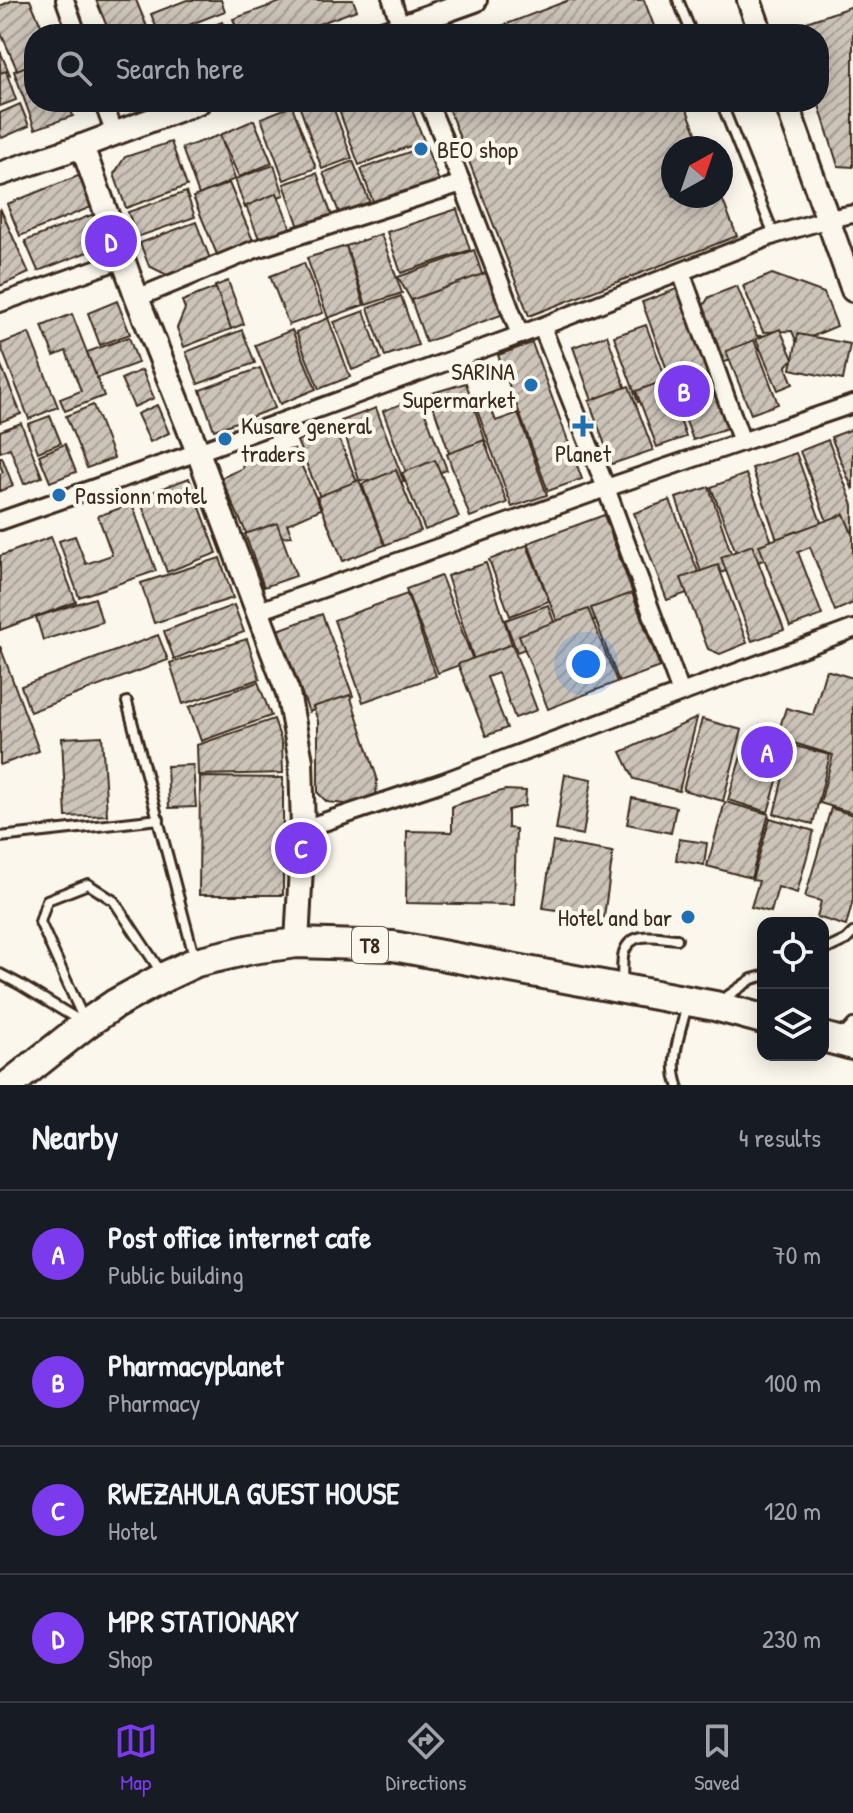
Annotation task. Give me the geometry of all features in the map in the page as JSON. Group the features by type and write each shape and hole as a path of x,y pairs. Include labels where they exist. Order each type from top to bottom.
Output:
{"highway":[{"name":"T8","path":"9,1077 115,1004 196,962 252,949 297,943 393,946 701,1003 757,1017"}],"street":[{"path":"65,0 73,24"},
{"path":"392,0 394,24"},
{"path":"413,24 475,0"},
{"path":"749,0 757,24"},
{"path":"107,112 115,134"},
{"path":"0,174 173,112"},
{"path":"432,112 520,335"},
{"path":"790,112 853,290"},
{"path":"82,146 288,693 301,761 303,829 297,943"},
{"path":"137,298 253,250 462,183"},
{"path":"0,521 542,327 774,235 853,214"},
{"path":"0,303 123,259"},
{"path":"681,272 742,442"},
{"path":"542,327 606,488 681,693"},
{"path":"259,611 853,404"},
{"path":"303,829 443,782 853,629"}],"lane":[{"path":"678,0 688,24"},
{"path":"725,112 774,235"},
{"path":"127,702 196,962"},
{"path":"0,837 159,819"},
{"path":"86,1024 40,922 47,900 88,884 114,901 164,977"},
{"path":"829,948 853,933"},
{"path":"622,990 623,953 630,942 641,936 677,939"},
{"path":"0,974 86,1024"},
{"path":"678,1085 675,1077 676,1054 701,1003 757,978"}],"building":[{"path":"13,0 30,0 41,24 24,24 24,72 19,74 0,31 0,6"},
{"path":"96,0 136,0 146,24 106,24"},
{"path":"187,0 221,0 225,11 192,24 155,24 151,14"},
{"path":"286,0 353,0 357,10 318,24 235,24 233,19"},
{"path":"569,0 644,0 653,24 507,24"},
{"path":"853,6 853,167 838,166 821,112 829,112 829,24 801,24"},
{"path":"0,51 10,75 0,79"},
{"path":"24,67 24,99 14,71"},
{"path":"6,71 16,100 0,106 0,73"},
{"path":"20,104 29,126 2,138 0,113"},
{"path":"29,112 72,112 73,116 35,129"},
{"path":"276,112 294,112 316,168 284,180 261,118"},
{"path":"302,112 335,112 352,158 322,169"},
{"path":"340,112 413,112 424,141 359,165"},
{"path":"450,112 688,112 697,136 661,136 661,208 726,208 737,236 529,316"},
{"path":"254,120 272,163 239,177 220,135"},
{"path":"220,135 235,179 199,195 182,148"},
{"path":"171,142 187,186 126,208 114,174 125,157"},
{"path":"426,146 440,184 375,207 361,169"},
{"path":"353,161 370,203 340,215 323,173"},
{"path":"274,165 284,195 245,208 235,179"},
{"path":"317,173 333,219 300,230 284,184"},
{"path":"83,174 96,205 20,236 7,204"},
{"path":"229,183 254,243 218,257 193,197"},
{"path":"186,192 195,217 137,237 128,212"},
{"path":"277,193 291,229 260,241 246,206"},
{"path":"0,208 29,273 0,286"},
{"path":"457,209 470,250 401,273 387,232"},
{"path":"94,214 106,245 38,271 25,241"},
{"path":"196,222 210,259 167,275 149,266 140,243"},
{"path":"381,234 402,293 366,305 346,246"},
{"path":"346,246 364,305 328,318 307,258"},
{"path":"474,250 485,283 411,300 398,277"},
{"path":"304,263 323,313 289,325 270,276"},
{"path":"488,272 504,314 426,342 411,300"},
{"path":"772,274 824,293 837,326 797,343 792,331 763,332 743,286"},
{"path":"228,281 244,324 231,329 215,286"},
{"path":"215,286 231,329 184,347 177,328 185,309 182,301"},
{"path":"737,286 757,336 771,335 774,344 720,364 700,311 709,297"},
{"path":"682,287 733,426 693,440 642,302"},
{"path":"401,296 418,345 385,356 368,308"},
{"path":"117,301 130,334 100,345 88,313"},
{"path":"364,311 381,359 352,370 334,322"},
{"path":"72,314 104,396 65,411 60,399 81,391 66,351 54,356 42,326"},
{"path":"328,318 350,377 319,389 296,332"},
{"path":"646,325 670,390 638,402 614,336"},
{"path":"780,329 793,359 786,367 793,384 778,390 756,339"},
{"path":"242,330 255,363 198,384 186,352"},
{"path":"292,330 316,389 280,404 255,345"},
{"path":"29,333 58,407 29,419 0,344"},
{"path":"798,334 850,344 843,380 791,369"},
{"path":"607,335 629,398 595,409 573,347"},
{"path":"129,337 138,363 97,378 87,352"},
{"path":"754,340 778,404 751,414 726,351"},
{"path":"532,343 582,479 548,491 498,355"},
{"path":"0,363 21,414 0,422"},
{"path":"260,368 275,408 214,430 200,390"},
{"path":"142,370 154,398 134,407 121,379"},
{"path":"666,380 686,437 657,447 636,391"},
{"path":"466,383 488,449 452,461 429,394"},
{"path":"629,386 653,450 612,464 589,401"},
{"path":"419,397 447,470 410,483 383,411"},
{"path":"489,403 496,421 518,413 547,495 512,507 476,407"},
{"path":"93,405 114,458 87,468 66,416"},
{"path":"157,405 169,433 150,442 137,414"},
{"path":"376,408 404,482 359,480 341,421"},
{"path":"50,416 61,443 38,452 28,424"},
{"path":"21,423 42,477 24,484 10,448 0,452 0,431"},
{"path":"334,427 362,494 325,509 297,441"},
{"path":"853,429 853,490 831,437"},
{"path":"484,440 507,503 470,517 447,454"},
{"path":"828,440 853,505 853,535 835,542 800,451"},
{"path":"65,444 76,472 50,482 39,455"},
{"path":"294,449 321,509 287,524 292,536 249,539 221,478 243,468 241,458"},
{"path":"796,453 827,539 782,554 752,468"},
{"path":"0,457 13,486 0,491 0,474 3,472"},
{"path":"435,460 459,517 425,530 402,473"},
{"path":"396,470 421,531 385,545 362,484"},
{"path":"746,474 777,555 742,568 711,487"},
{"path":"189,478 217,553 167,572 139,497"},
{"path":"359,480 385,545 343,561 317,497"},
{"path":"709,487 736,568 703,578 676,498"},
{"path":"670,500 704,587 667,600 634,513"},
{"path":"132,504 156,571 79,597 59,541 75,536 86,564 112,555 98,516"},
{"path":"844,514 853,536 853,603 835,611 810,547 798,552 822,615 790,627 759,545"},
{"path":"604,515 637,605 561,632 528,543"},
{"path":"277,523 296,576 264,587 245,534"},
{"path":"51,537 76,602 0,630 0,556"},
{"path":"527,545 549,601 510,616 489,560"},
{"path":"752,545 784,630 752,641 721,557"},
{"path":"220,558 233,598 154,623 141,583"},
{"path":"486,563 513,648 474,660 447,576"},
{"path":"718,565 747,643 720,654 708,649 681,578"},
{"path":"441,576 473,660 438,673 406,589"},
{"path":"632,593 660,667 619,682 591,608"},
{"path":"407,594 436,676 363,702 334,620"},
{"path":"95,598 102,622 43,640 36,617"},
{"path":"234,605 244,632 174,659 164,631"},
{"path":"548,605 559,636 517,652 505,620"},
{"path":"588,609 617,682 548,709 519,635"},
{"path":"322,614 353,696 309,712 278,630"},
{"path":"158,635 168,660 30,712 21,686"},
{"path":"247,639 260,679 183,704 170,663"},
{"path":"512,644 537,710 515,718 498,673 487,677 507,728 486,736 458,664"},
{"path":"0,646 39,751 0,765"},
{"path":"826,670 853,678 853,813 820,803 833,755 787,741 789,733 779,730 786,708 813,715"},
{"path":"258,682 271,716 201,741 189,707"},
{"path":"350,695 377,778 376,796 355,805 327,802 318,793 318,721 313,707"},
{"path":"697,718 679,791 634,779 621,752"},
{"path":"274,719 282,744 283,773 198,775 197,745"},
{"path":"702,719 742,730 723,801 683,790"},
{"path":"102,736 107,815 66,817 62,738"},
{"path":"747,736 787,747 768,812 728,800"},
{"path":"791,745 830,755 813,824 774,814"},
{"path":"193,765 196,807 169,808 167,766"},
{"path":"565,774 592,779 583,835 556,830"},
{"path":"200,777 283,778 283,895 199,895"},
{"path":"505,790 526,791 525,806 508,810 508,828 516,829 514,905 406,903 407,831 452,832 452,806"},
{"path":"632,798 676,807 671,833 627,824"},
{"path":"725,802 769,814 751,878 707,866"},
{"path":"831,808 853,815 853,900 846,926 829,921 829,917 817,917 821,901 805,897"},
{"path":"770,818 814,831 797,893 778,887 771,912 751,907 759,881 752,880"},
{"path":"679,839 707,843 704,865 676,860"},
{"path":"553,842 613,852 604,917 543,908"}],"place":[{"name":"BEO shop","path":"421,149"},
{"name":"MPR STATIONARY","path":"111,241"},
{"name":"SARINA Supermarket","path":"531,385"},
{"name":"Pharmacyplanet","path":"684,391"},
{"name":"Planet","path":"583,426"},
{"name":"Kusare general traders","path":"225,439"},
{"name":"Passionn motel","path":"59,495"},
{"name":"Post office internet cafe","path":"767,752"},
{"name":"RWEZAHULA GUEST HOUSE","path":"301,848"},
{"name":"Hotel and bar","path":"688,917"}]}
